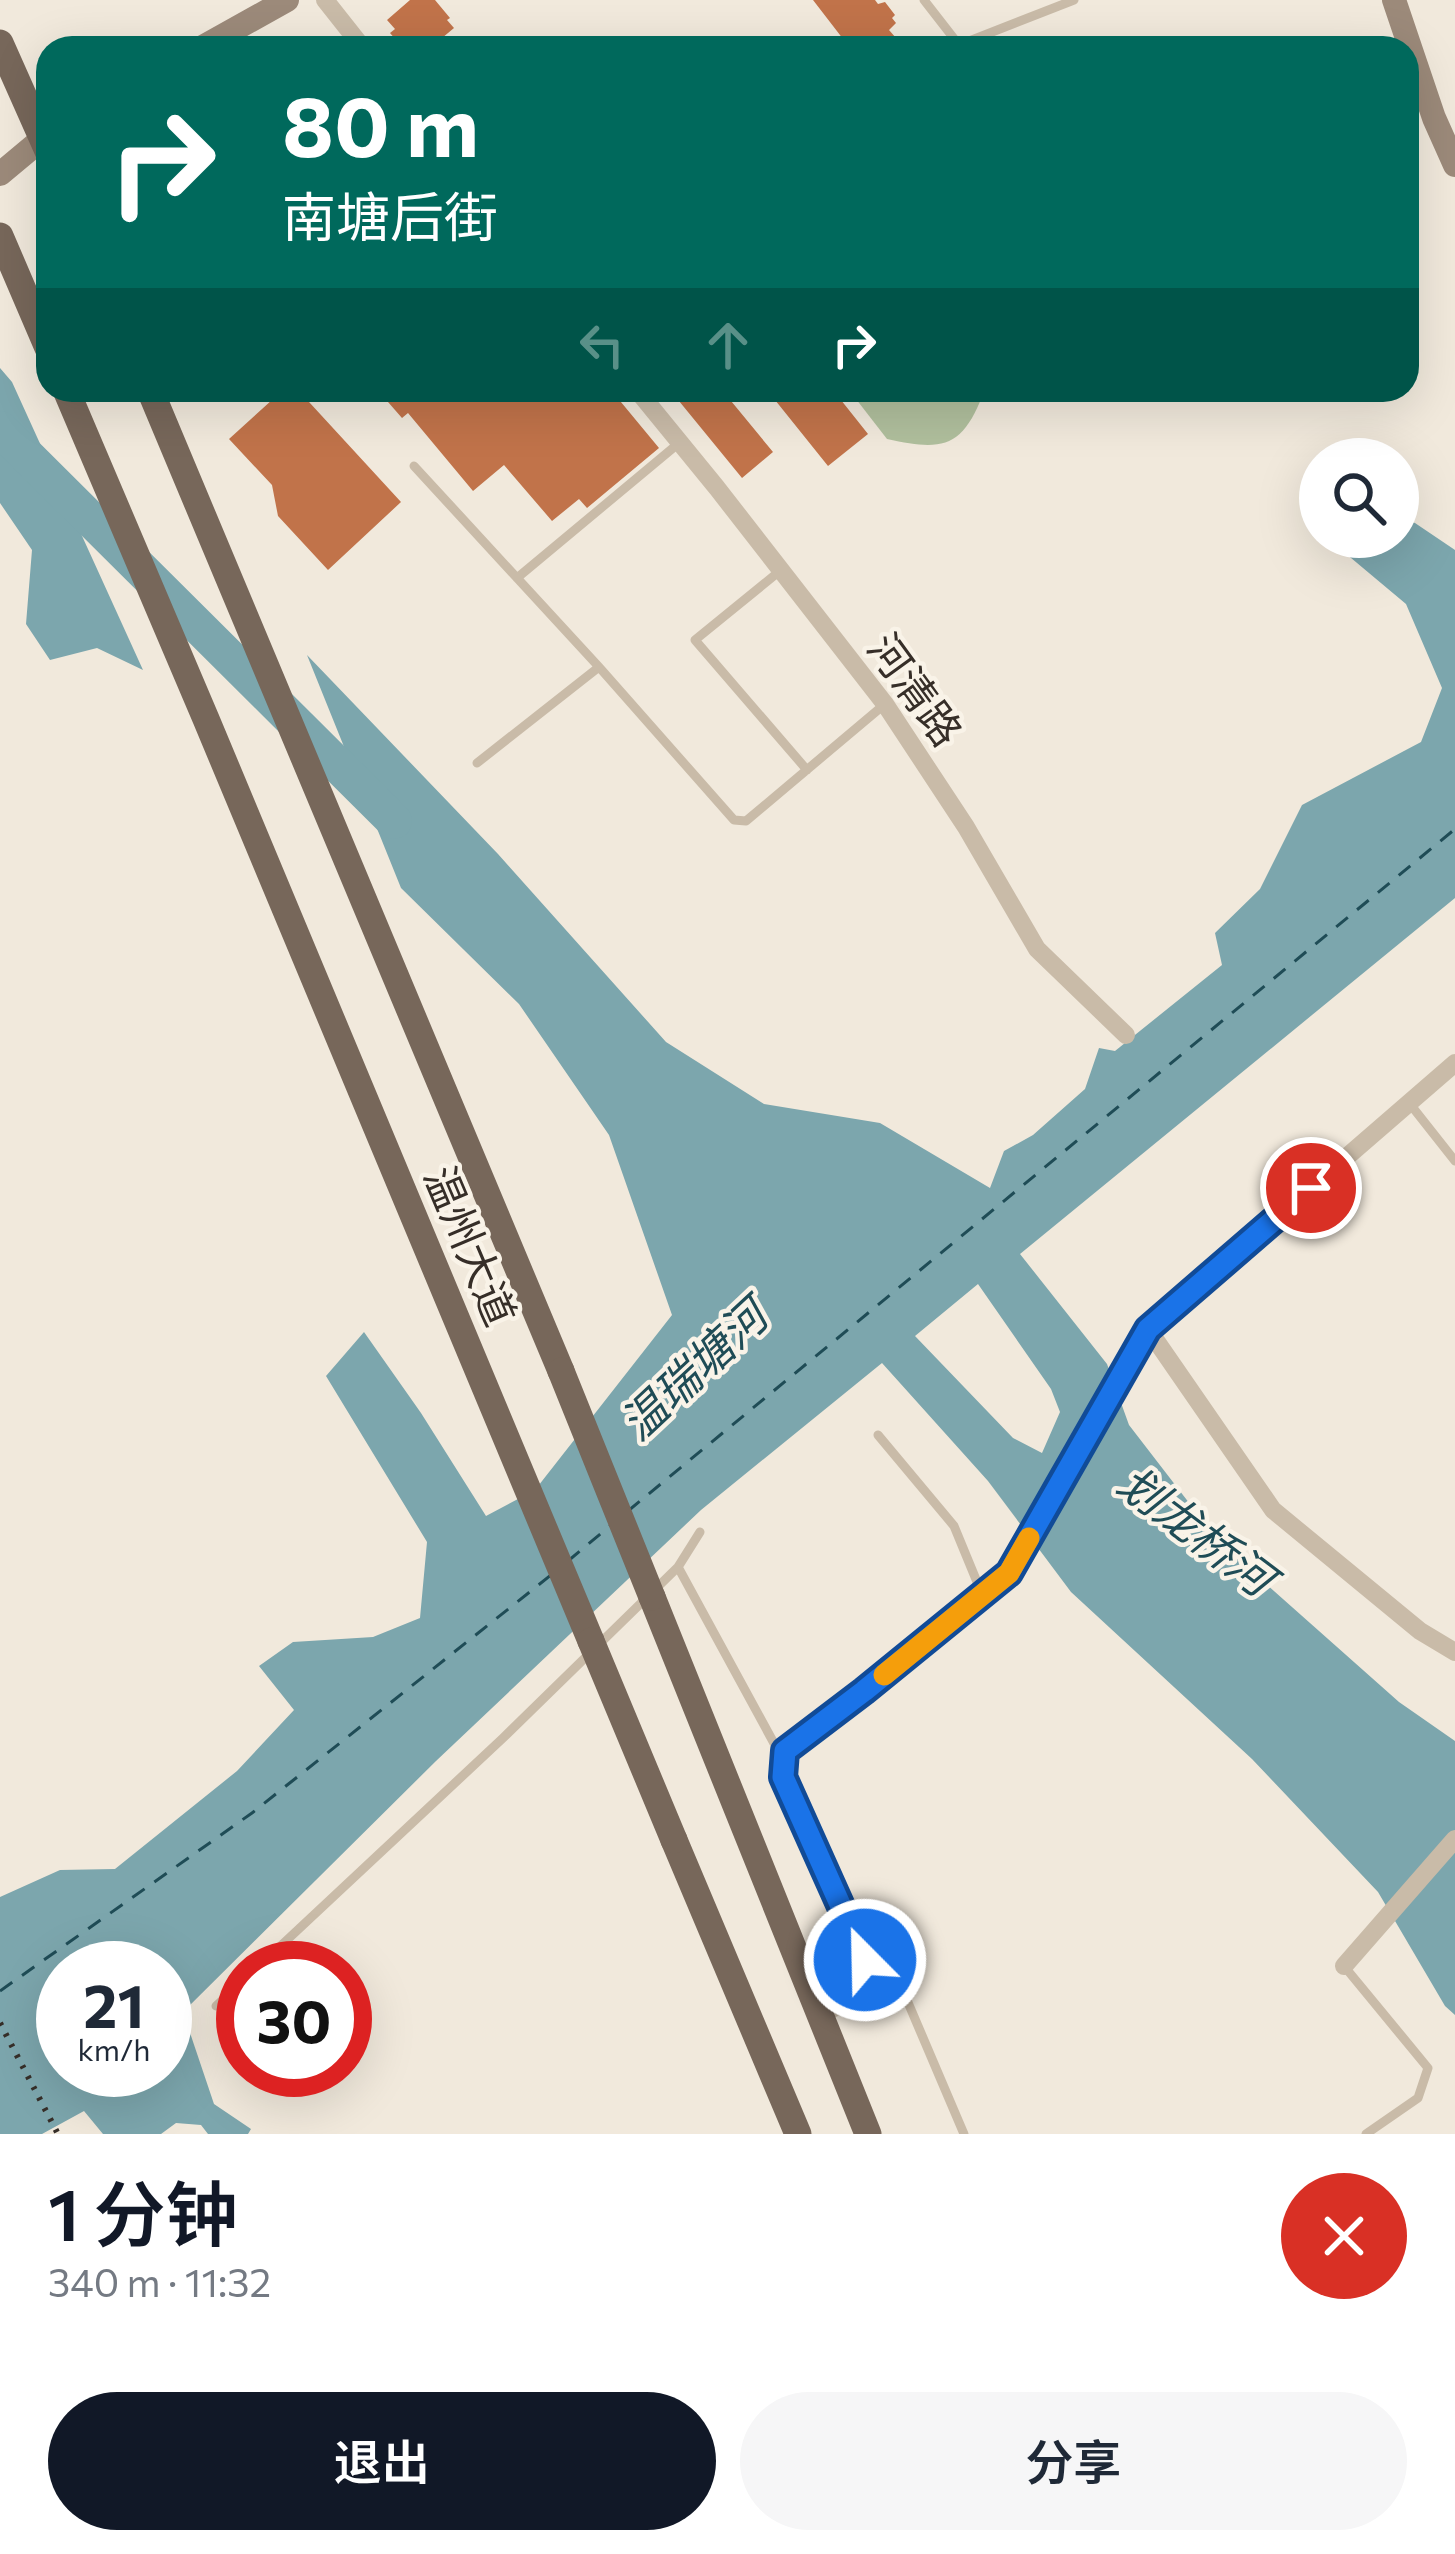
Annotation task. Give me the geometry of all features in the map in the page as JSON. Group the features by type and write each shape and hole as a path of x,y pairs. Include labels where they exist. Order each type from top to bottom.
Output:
{"main road":[{"path":"223,36 287,0"},
{"path":"1394,0 1406,36"},
{"path":"0,43 36,120"},
{"path":"1419,74 1455,164"},
{"path":"0,174 36,148"},
{"path":"0,236 36,320"},
{"name":"温州大道","path":"71,402 798,2134"},
{"name":"温州大道","path":"156,402 561,1371 868,2134"}],"street":[{"path":"325,0 353,36"},
{"name":"河清路","path":"647,402 885,704 966,826 1037,949 1126,1035"},
{"path":"818,2015 877,1989 783,1777 785,1751 1009,1573 1148,1329 1455,1063"},
{"path":"1148,1329 1273,1510 1420,1630 1455,1652"},
{"path":"1344,1966 1455,1839"}],"lane":[{"path":"924,0 950,36"},
{"path":"982,36 1074,0"},
{"path":"517,578 679,442"},
{"path":"414,466 734,820 746,821 885,704"},
{"path":"781,570 695,640 807,770"},
{"path":"477,763 598,667"},
{"path":"1410,1102 1455,1161"},
{"path":"878,1435 954,1526 982,1595"},
{"path":"286,1941 678,1568 700,1532"},
{"path":"678,1568 784,1762"},
{"path":"1344,1966 1429,2068 1418,2098 1366,2134"},
{"path":"877,1989 918,1969"},
{"path":"898,1979 964,2134"}],"green space":[{"path":"858,402 979,402 967,426 947,442 922,445 887,439"}],"water":[{"path":"0,368 12,382 143,670 97,648 50,660 26,624 32,550 0,503"},
{"path":"1419,526 1455,550 1455,898 1020,1254 1107,1364 1129,1425 1220,1543 1399,1702 1455,1741 1455,2015 1445,2006 1378,1892 1252,1759 1071,1592 988,1481 882,1363 701,1510 255,1941 216,1941 216,1979 192,2003 192,1941 36,1941 36,2097 192,2097 192,2039 214,2104 251,2129 248,2134 208,2134 201,2125 176,2123 161,2134 103,2134 84,2111 42,2134 0,2134 0,1897 60,1870 115,1869 237,1771 294,1710 259,1666 293,1642 373,1637 420,1618 427,1542 326,1376 364,1332 486,1516 535,1490 672,1315 609,1135 519,1004 401,888 307,655 498,854 666,1042 764,1104 880,1123 990,1188 1004,1151 1033,1135 1085,1089 1099,1048 1115,1051 1222,965 1215,933 1260,889 1302,805 1421,742 1442,688 1406,604 1351,558 1419,558","holes":["978,1284 1051,1389 1060,1412 1042,1453 1013,1438 915,1336"]}],"building":[{"path":"410,0 435,0 454,28 444,36 393,36 395,29 387,20"},
{"path":"813,0 875,0 885,2 895,15 896,23 889,30 894,36 841,36"},
{"path":"270,402 309,402 401,502 328,570 278,516 272,485 229,439"},
{"path":"388,402 621,402 659,448 587,508 579,499 552,521 504,465 473,491 408,413 402,418"},
{"path":"680,402 732,402 773,452 742,478"},
{"path":"777,402 843,402 868,434 828,466"}],"waterway":[{"path":"0,429 394,821"}],"ferry route":[{"path":"628,1511 1455,829"},
{"path":"568,1561 611,1525"},
{"path":"0,1991 252,1813 551,1575"}],"railway":[{"path":"0,2023 58,2134"}],"slow traffic":[{"path":"884,1675 1009,1573 1029,1538"}],"route":[{"path":"865,1960 783,1777 785,1751 1009,1573 1148,1329 1311,1188"}],"water label":[{"name":"温瑞塘河","path":"694,1370"},
{"name":"划龙桥河","path":"1196,1531"}]}
